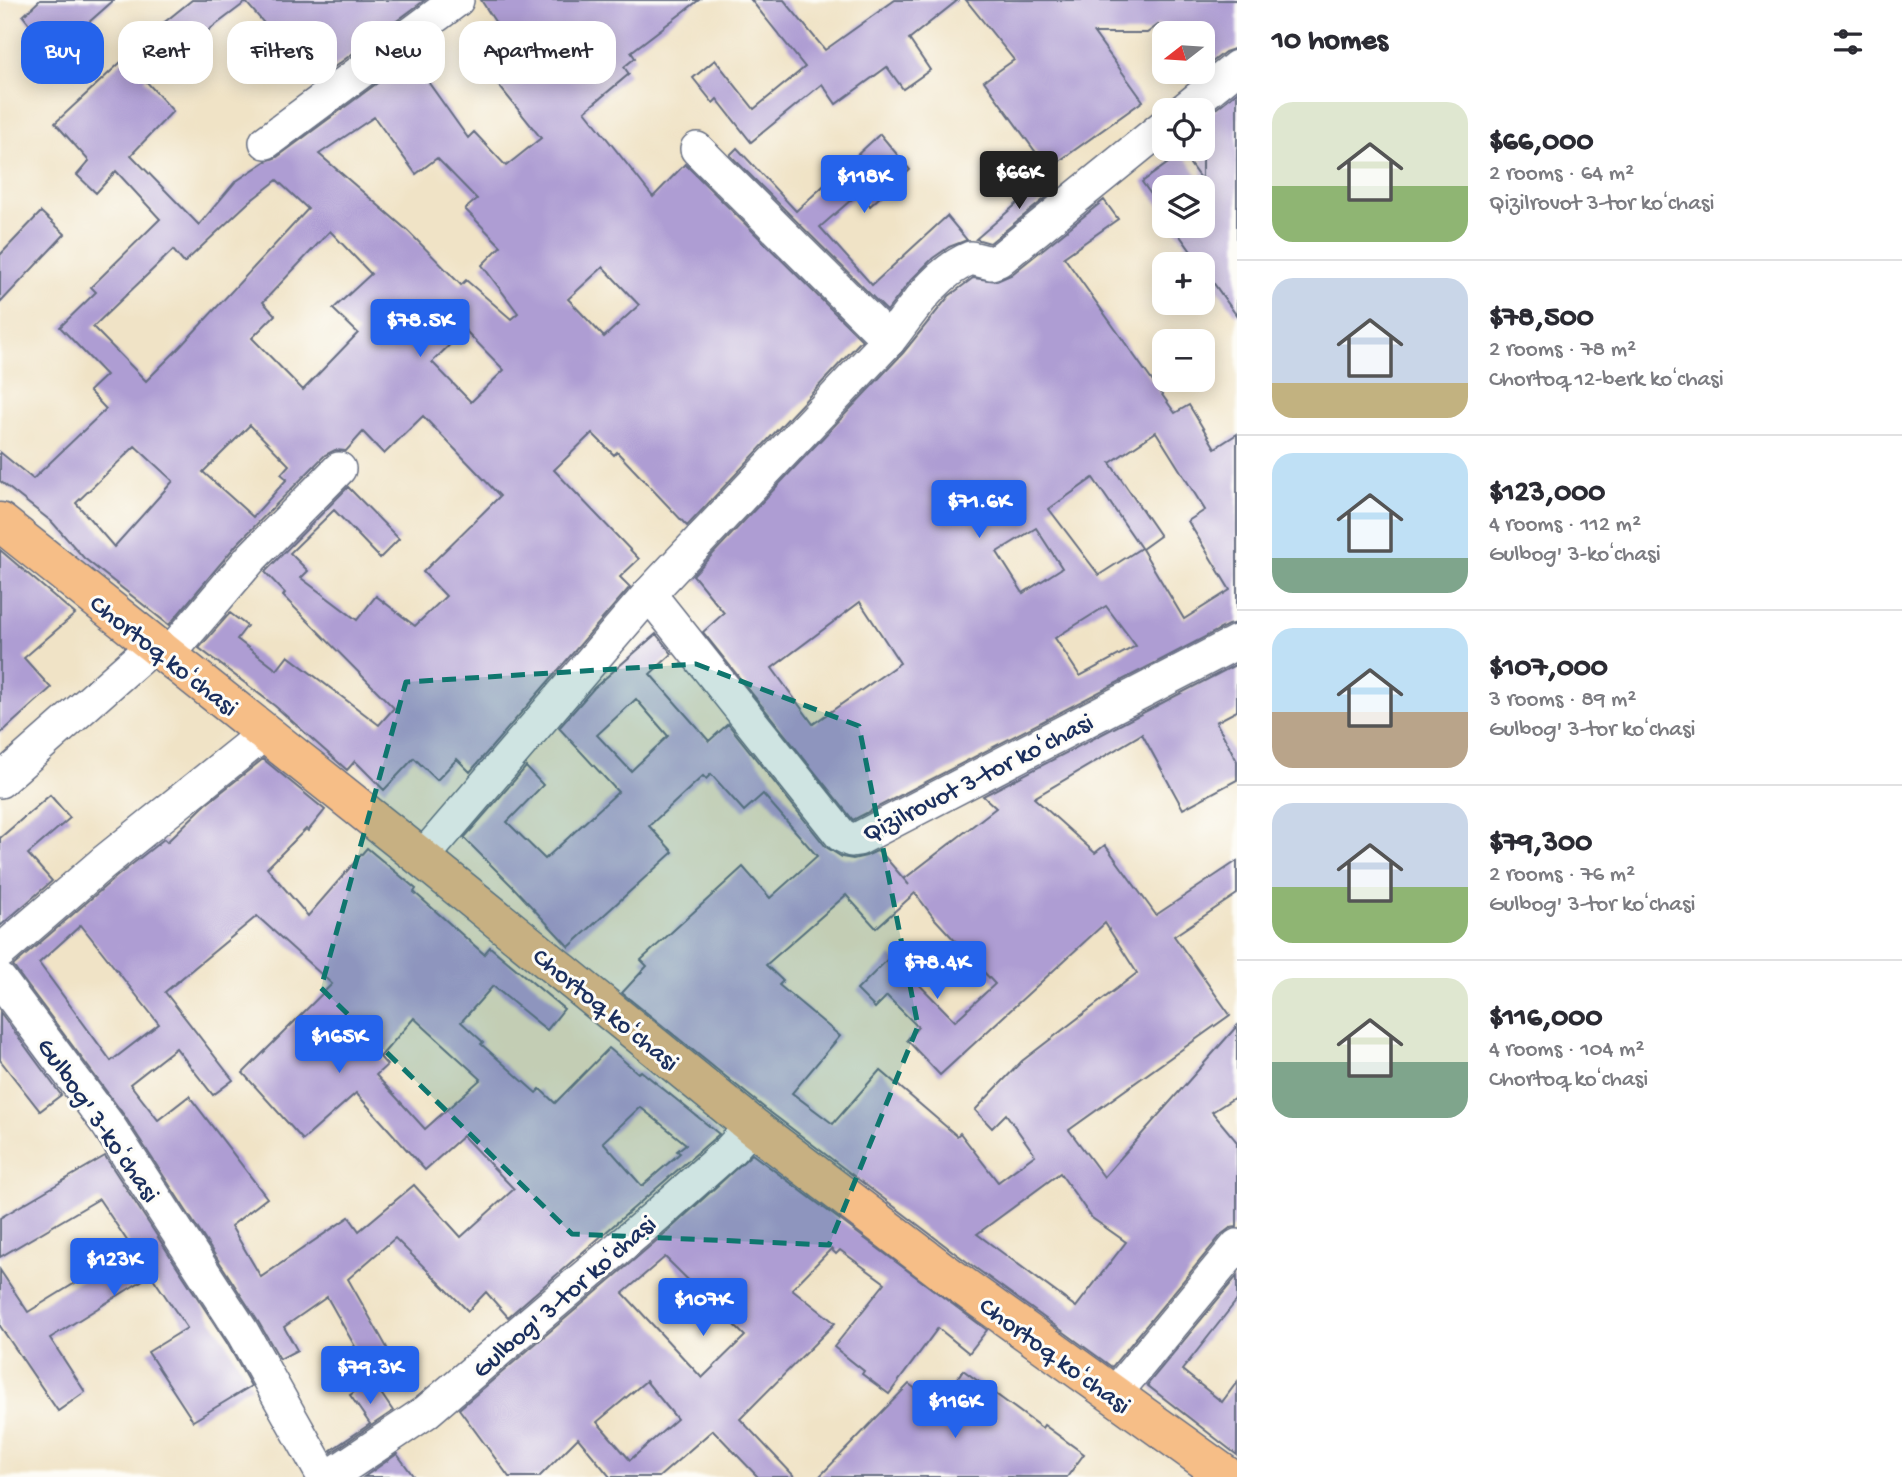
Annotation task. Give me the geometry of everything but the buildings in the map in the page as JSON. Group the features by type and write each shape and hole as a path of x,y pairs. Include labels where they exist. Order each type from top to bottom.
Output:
{"main road":[{"name":"Chortoq koʻchasi","path":"0,522 422,858 752,1126 942,1271 1228,1477"}],"street":[{"path":"266,142 457,0"},
{"path":"1199,98 1237,67"},
{"path":"422,858 649,594 889,340 924,296 957,263 971,258 991,263 999,260 1152,136"},
{"path":"697,149 889,340"},
{"path":"0,781 161,650 339,469"},
{"name":"Qizilrovot 3-tor koʻchasi","path":"649,594 841,835 851,840 858,839 994,770 1237,642"},
{"path":"0,952 104,862 265,733"},
{"name":"Gulbog' 3-koʻchasi","path":"0,980 108,1125 243,1333 327,1477"},
{"name":"Gulbog' 3-tor koʻchasi","path":"327,1477 426,1412 656,1216 730,1150 752,1126"},
{"path":"1113,1396 1237,1246"}],"highlighted area":[{"path":"696,664 859,726 918,1026 829,1245 572,1234 321,988 406,682"}]}
